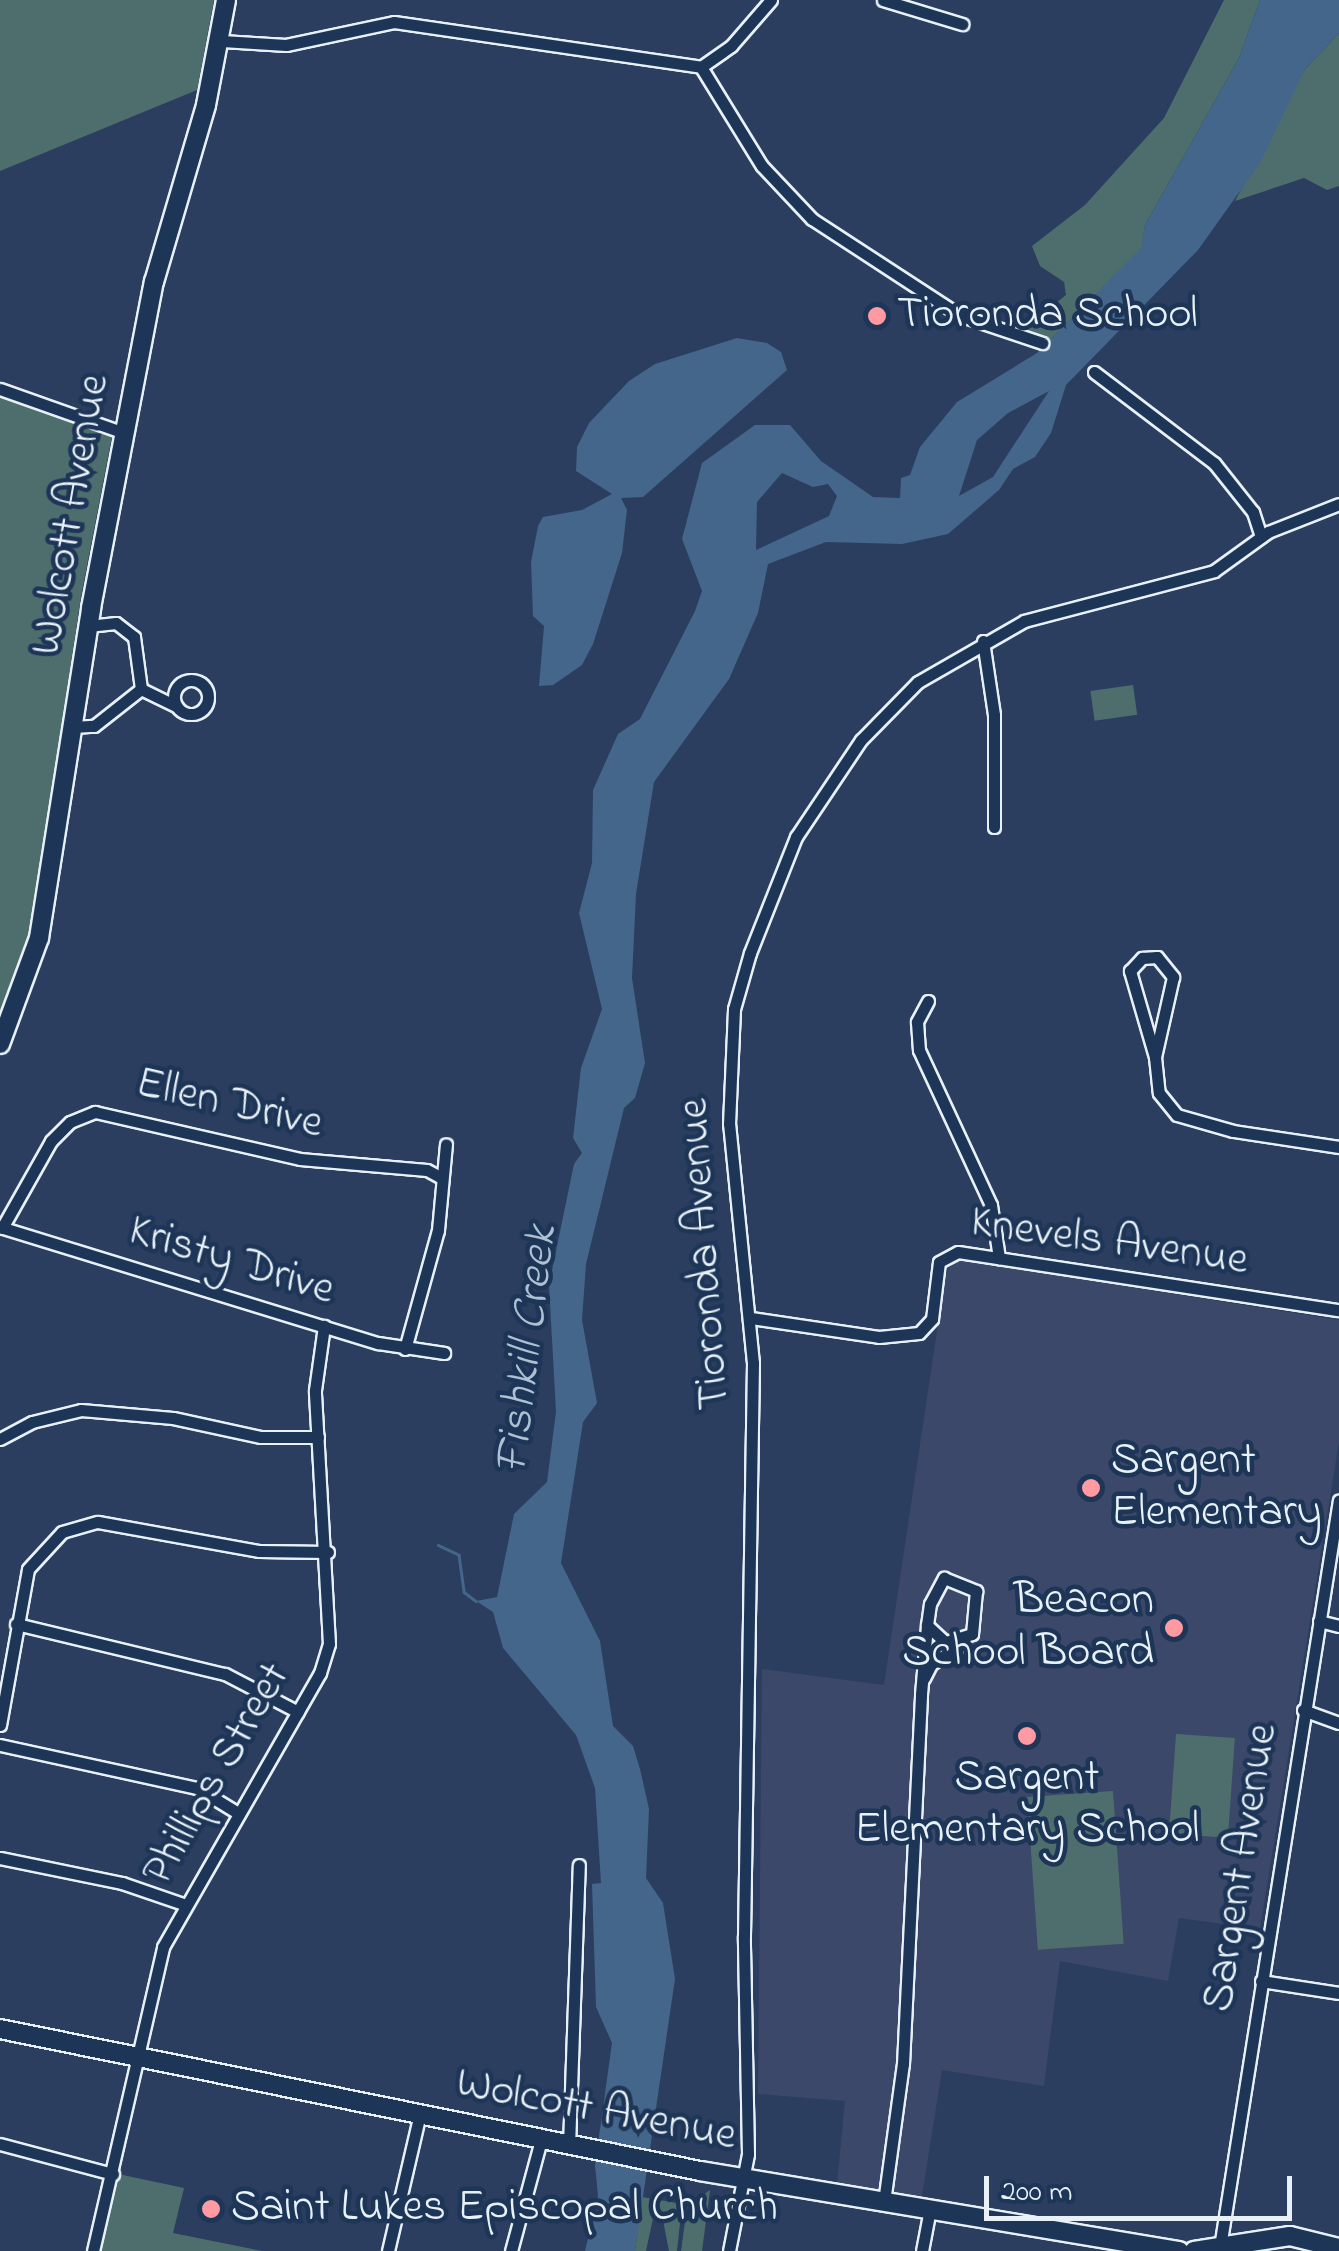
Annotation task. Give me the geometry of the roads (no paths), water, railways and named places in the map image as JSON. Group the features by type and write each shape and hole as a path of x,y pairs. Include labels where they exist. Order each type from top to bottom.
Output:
{"main road":[{"name":"Wolcott Avenue","path":"0,1044 39,938 88,626 154,282 222,42 226,0"},
{"name":"Wolcott Avenue","path":"0,2029 573,2147 1168,2250"},
{"path":"1194,2251 1290,2236 1338,2245"}],"street":[{"path":"222,42 286,45 394,22 701,67 731,46 771,0"},
{"path":"883,0 962,24"},
{"path":"701,67 762,166 812,218 959,315 1042,343"},
{"path":"1094,372 1214,462 1248,504 1261,538"},
{"path":"0,389 124,433"},
{"name":"Tioronda Avenue","path":"729,2251 739,2178 751,1318 729,1124 734,1009 750,954 796,837 861,740 918,682 983,641 1041,614 1214,571 1261,538 1339,504"},
{"path":"88,626 116,623 134,637 141,689"},
{"path":"983,641 994,715 994,826"},
{"path":"141,689 176,706"},
{"path":"72,727 94,726 141,689"},
{"path":"1155,1057 1173,978 1164,961 1151,956 1130,970 1155,1057 1159,1094 1177,1114 1233,1131 1339,1148"},
{"path":"928,1001 917,1022 919,1050 991,1205 999,1258"},
{"name":"Ellen Drive","path":"1,1228 51,1141 70,1122 95,1112 300,1160 428,1170 440,1177"},
{"path":"406,1350 438,1230 446,1144"},
{"name":"Kristy Drive","path":"1,1228 406,1350 444,1353"},
{"name":"Knevels Avenue","path":"751,1318 903,1338 932,1318 942,1256 999,1258 1339,1310"},
{"name":"Phillips Street","path":"93,2251 163,1947 183,1904 298,1712 329,1644 328,1552 315,1390 324,1326"},
{"path":"0,1439 32,1422 81,1410 172,1418 261,1437 318,1437"},
{"name":"Sargent Avenue","path":"1220,2247 1302,1710 1339,1500"},
{"path":"0,1725 16,1624 39,1552 85,1523 258,1551 328,1552"},
{"path":"884,2202 903,2064 922,1682 927,1626 937,1583 952,1578 979,1596 972,1634 932,1664 922,1682"},
{"path":"1319,1621 1339,1626"},
{"path":"16,1624 225,1674 298,1712"},
{"path":"927,1626 944,1642 972,1634"},
{"path":"1302,1710 1339,1723"},
{"path":"0,1745 197,1788 238,1813"},
{"path":"0,1858 122,1883 183,1904"},
{"path":"573,2147 580,1865"},
{"path":"1261,1980 1339,1993"},
{"path":"388,2251 420,2114"},
{"path":"511,2251 541,2140"},
{"path":"0,2144 112,2174"},
{"path":"922,2251 930,2209"}],"waterway":[{"path":"438,1545 459,1555 464,1592 476,1601"}],"place":[{"name":"Tioronda School","path":"877,316"},
{"name":"Sargent Elementary","path":"1091,1488"},
{"name":"Beacon School Board","path":"1174,1628"},
{"name":"Sargent Elementary School","path":"1027,1736"},
{"name":"Saint Lukes Episcopal Church","path":"211,2209"}],"water label":[{"name":"Fishkill Creek","path":"528,1350"}]}
